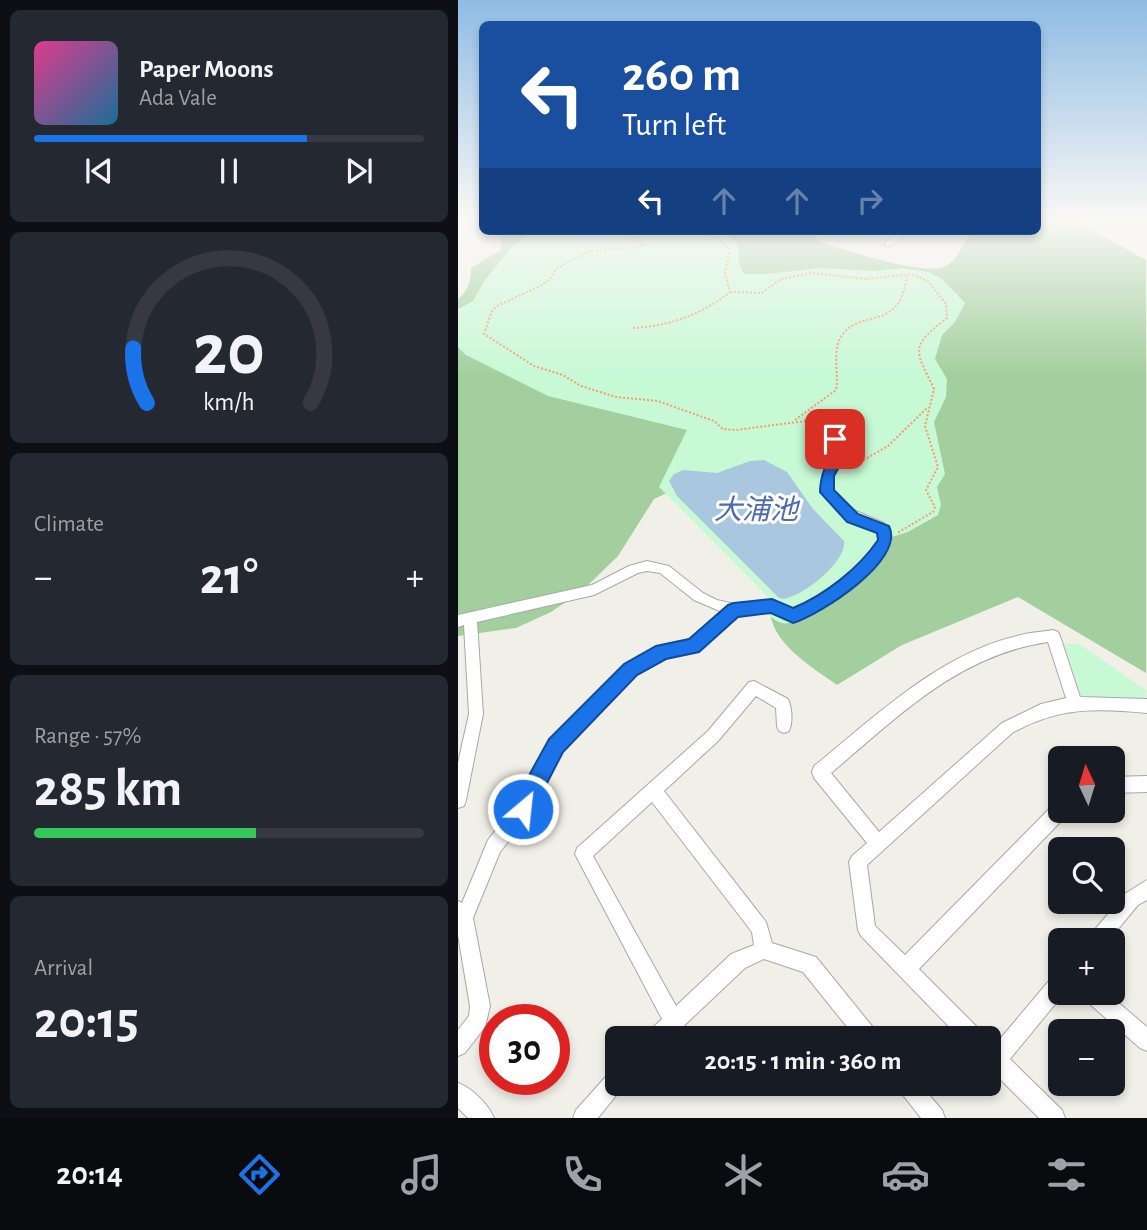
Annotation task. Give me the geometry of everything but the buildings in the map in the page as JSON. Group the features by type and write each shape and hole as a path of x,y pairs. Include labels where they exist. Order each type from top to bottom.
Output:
{"street":[{"path":"458,800 476,714 464,619 597,589 634,569 648,566 661,568 677,577 704,600 734,610 772,606 793,616 809,610 861,572 874,558 886,538 880,526 852,518 827,492 827,476 838,456 835,439"},
{"path":"458,1046 478,1020 480,1006 460,918 494,846 523,809 556,746 630,669 662,652 693,646 734,610"},
{"path":"878,843 820,772 947,671 1009,642 1031,636 1053,636 1075,704"},
{"path":"673,1020 583,854 713,736 754,687 784,704 784,726"},
{"path":"962,1026 867,930 858,862 1007,728 1026,716 1048,707 1075,704 1146,706"},
{"path":"1125,785 1146,784"},
{"path":"653,790 760,928 764,950"},
{"path":"906,968 1048,822"},
{"path":"1107,928 1132,899 1146,889"},
{"path":"667,1026 738,961 764,950 809,964 859,1026"},
{"path":"1001,1046 1048,996"},
{"path":"1106,1005 1146,1041"},
{"path":"1001,1065 1054,1118"},
{"path":"458,1093 483,1118"},
{"path":"584,1118 605,1093"},
{"path":"916,1096 934,1118"}],"path":[{"path":"556,272 540,286 497,306 484,334 534,366 564,375 581,386 616,397 658,401 714,421 728,430 794,421 818,423 835,439"},
{"path":"725,272 730,292"},
{"path":"633,328 661,326 719,303 730,292 762,293 778,280 812,273 865,279 908,274 920,275 928,281 948,309 947,318 926,333 919,363 935,388 925,426 938,467 926,490 935,507 933,512 905,530 886,538"},
{"path":"794,421 836,390 838,384 834,373 834,354 844,332 855,324 895,309 904,293 908,274"},
{"path":"860,462 869,459 886,446 929,406"}],"green space":[{"path":"471,272 1146,272 1146,673 1018,597 902,645 837,685 790,650 774,626 770,613 771,599 723,484 665,494 654,499 618,556 582,591 551,612 516,628 458,636 458,299 464,293"},
{"path":"491,272 928,272 942,279 965,303 955,322 942,335 935,359 947,379 946,397 934,422 945,474 937,487 941,505 938,515 908,532 892,537 863,571 803,617 793,622 780,622 768,615 776,605 659,487 687,430 548,396 466,355 458,347 458,309 473,301"},
{"path":"1064,644 1079,644 1146,690 1146,700 1081,696"}],"water":[{"name":"大浦池","path":"764,460 787,472 813,509 844,541 839,558 822,577 802,592 784,599 779,598 677,496 669,481 674,474 683,470 717,473 750,461"}],"route":[{"path":"523,809 556,746 630,669 662,652 693,646 734,610 772,606 793,616 809,610 861,572 874,558 886,540 884,530 880,526 852,518 827,492 827,476 838,456 835,439"}]}
